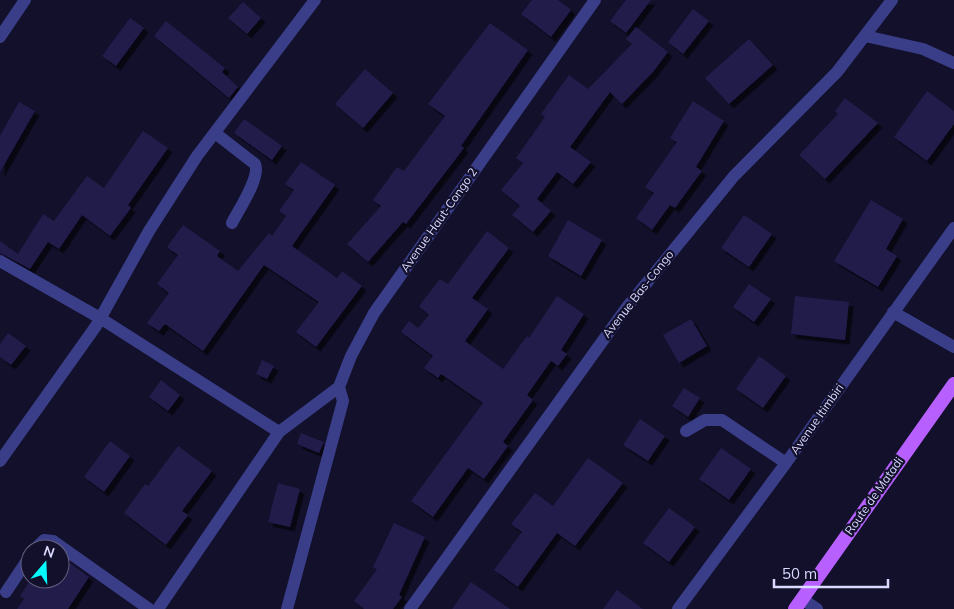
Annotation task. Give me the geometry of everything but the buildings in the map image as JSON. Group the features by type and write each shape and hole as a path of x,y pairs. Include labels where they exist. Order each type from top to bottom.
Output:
{"main road":[{"name":"Route de Matadi","path":"798,604 954,384"}],"street":[{"path":"0,37 25,0"},
{"path":"0,461 100,318 149,231 215,133 315,0"},
{"name":"Avenue Haut-Congo 2","path":"339,387 351,356 374,313 595,0"},
{"name":"Avenue Bas-Congo","path":"410,609 626,307 734,176 837,72 892,0"},
{"path":"865,36 923,49 954,64"},
{"path":"215,133 255,164 257,169 255,179 232,222"},
{"name":"Avenue Itimbiri","path":"678,609 786,463 954,228"},
{"path":"0,261 100,318 279,432"},
{"path":"893,312 954,348"},
{"path":"158,609 279,432 339,387 343,402 287,609"},
{"path":"686,431 704,420 722,420 786,463"},
{"path":"70,553 149,609"},
{"path":"6,592 20,571"},
{"path":"798,604 817,609"}]}
